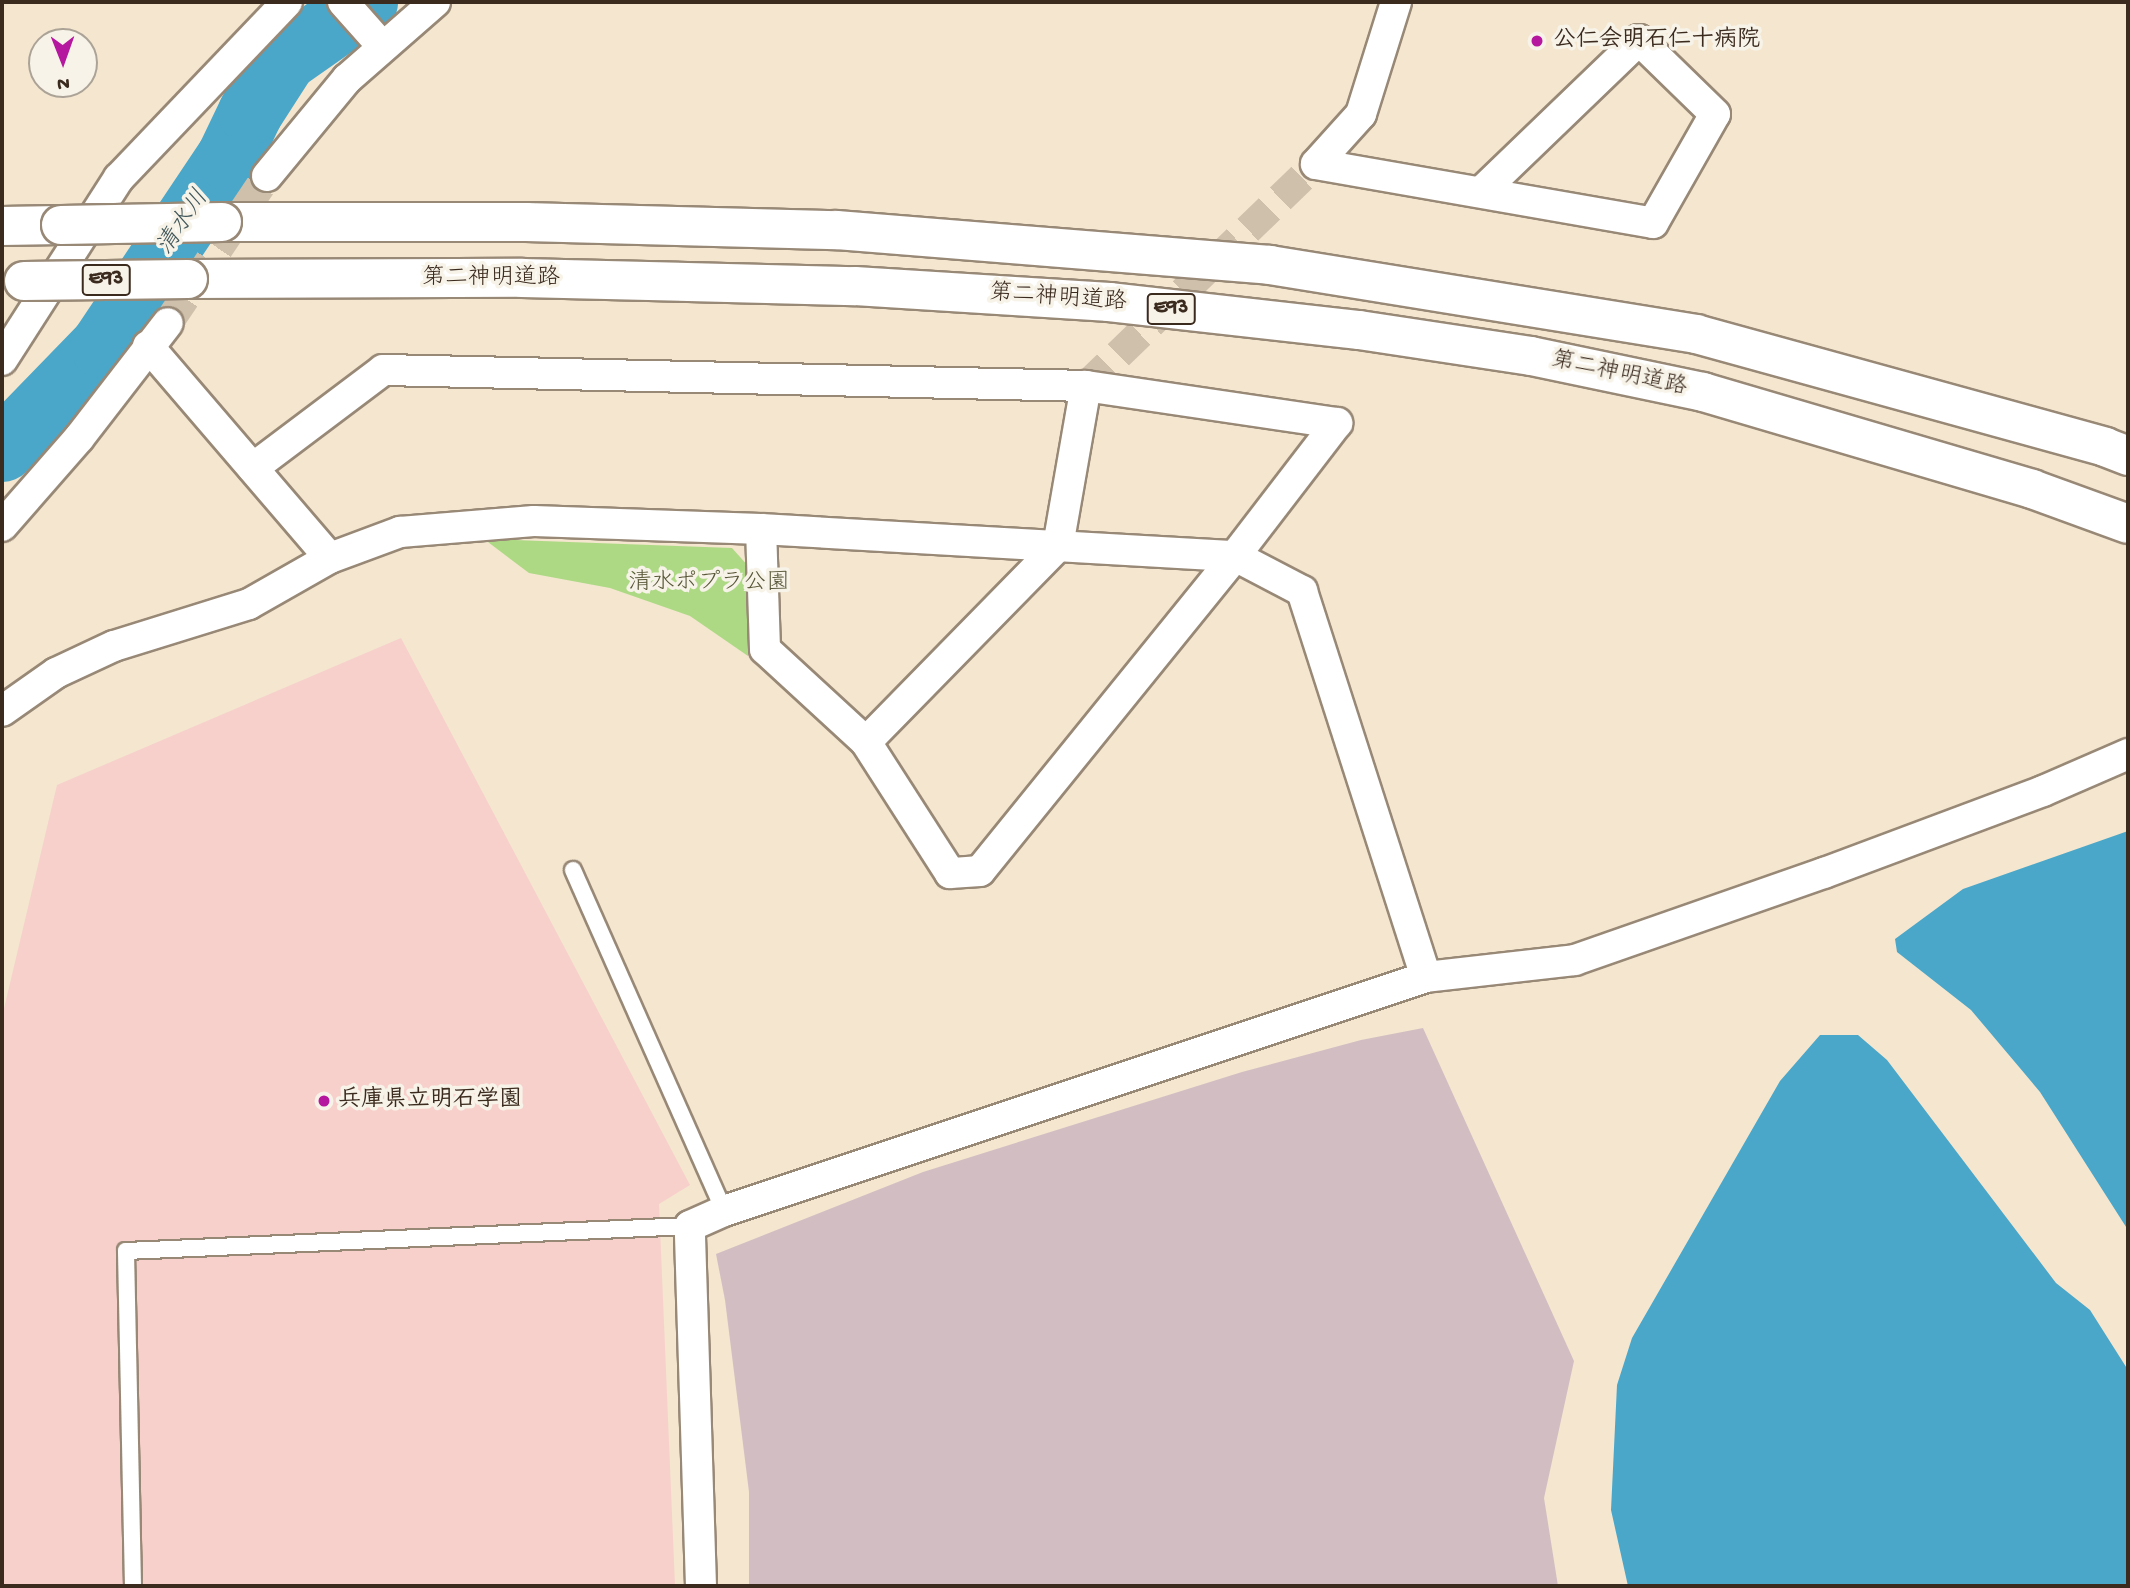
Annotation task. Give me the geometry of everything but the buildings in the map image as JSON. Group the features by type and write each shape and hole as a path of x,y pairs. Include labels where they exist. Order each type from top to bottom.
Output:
{"highway":[{"name":"E93","path":"2,226 222,222 526,222 837,230 1270,265 1696,334 2105,447 2128,456"},
{"name":"第二神明道路","path":"13,281 522,278 855,286 1109,302 1359,330 1531,356 1703,392 2032,489 2128,524"}],"street":[{"path":"2,360 119,178 287,2"},
{"path":"343,2 383,47"},
{"path":"267,176 347,79 435,2"},
{"path":"1396,2 1361,114 1317,164 1653,223 1715,114 1639,40 1481,192"},
{"path":"2,526 79,438 168,323"},
{"path":"148,346 330,558"},
{"path":"253,468 383,370 1086,386 1337,423 1235,556 980,871 950,873 866,742 765,649 761,529"},
{"path":"866,742 1058,546 1086,386"},
{"path":"2,710 56,673 114,646 249,604 330,558 400,532 534,521 761,529 1235,556 1302,591 1426,976"},
{"path":"701,1586 690,1226 724,1211 1426,976 1575,960 1901,844 2043,791 2128,754"}],"lane":[{"path":"573,870 724,1211"},
{"path":"133,1586 126,1251 690,1226"}],"shaded area":[{"name":"兵庫県立明石学園","path":"401,638 690,1185 659,1204 675,1586 2,1586 2,1017 57,785"},
{"path":"1423,1028 1574,1361 1544,1498 1558,1586 749,1586 749,1492 725,1300 716,1254 923,1172 1242,1072 1361,1040"}],"green space":[{"name":"清水ポプラ公園","path":"484,539 732,548 749,567 748,656 690,616 610,588 529,573"}],"water":[{"path":"2128,831 2128,1230 2040,1092 1971,1010 1897,952 1895,939 1963,889"},
{"path":"1820,1035 1858,1035 1887,1060 2056,1283 2090,1310 2128,1370 2128,1586 1628,1586 1611,1510 1617,1385 1632,1338 1780,1081"}],"waterway":[{"name":"清水川","path":"2,449 102,346 228,158 250,112 284,59 365,2"}],"tunnel":[{"path":"1086,386 1316,164"},
{"path":"168,323 267,176"}],"place":[{"name":"公仁会明石仁十病院","path":"1537,41"},
{"name":"兵庫県立明石学園","path":"324,1101"}]}
